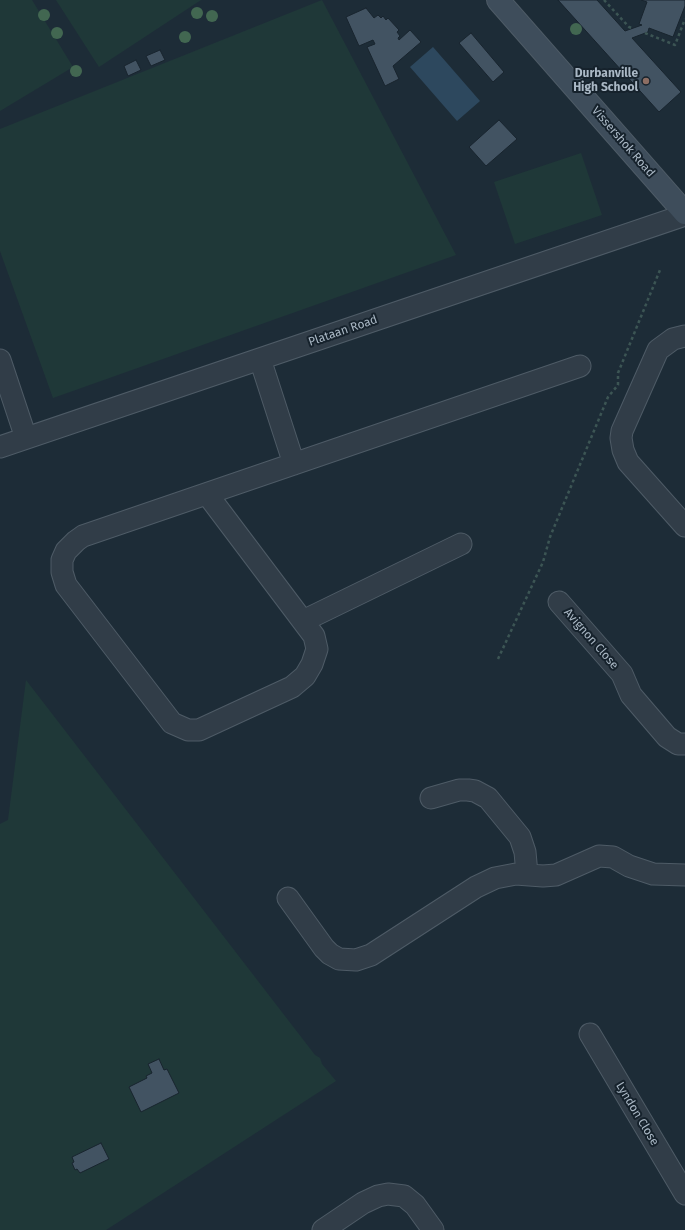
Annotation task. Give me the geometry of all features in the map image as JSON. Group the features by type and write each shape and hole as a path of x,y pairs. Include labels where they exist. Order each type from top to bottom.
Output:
{"main road":[{"name":"Vissershok Road","path":"498,0 685,214"}],"street":[{"name":"Plataan Road","path":"0,447 685,214"},
{"path":"685,336 673,338 658,350 622,431 621,438 623,450 628,462 685,526"},
{"path":"260,359 294,464"},
{"path":"0,360 26,438"},
{"path":"207,494 314,636 317,649 312,664 305,676 292,687 199,730 188,730 172,723 66,585 62,572 62,560 66,551 83,536 580,366"},
{"path":"303,621 461,544"},
{"name":"Avignon Close","path":"559,602 622,674 631,695 667,737 678,744 685,744"},
{"path":"430,798 459,790 468,790 475,791 488,798 520,837 525,852 527,874"},
{"path":"288,898 330,954 339,959 356,960 371,954 485,882 505,875 556,875 599,856 613,857 629,866 653,874 685,875"},
{"name":"Lyndon Close","path":"590,1034 685,1194"},
{"path":"323,1230 364,1203 378,1196 388,1194 404,1196 415,1205 433,1230"}],"path":[{"path":"604,0 628,27 632,28"},
{"path":"645,33 675,45 685,19"},
{"path":"498,659 543,562 550,537 608,397 618,385 618,373 660,270"}],"green space":[{"path":"0,0 32,0 73,67 0,111"},
{"path":"56,0 201,0 99,67"},
{"path":"322,0 456,255 53,398 0,251 0,129"},
{"path":"581,153 602,215 515,244 494,182"},
{"path":"26,680 315,1055 320,1058 322,1064 336,1081 106,1230 0,1230 0,824 8,820"}],"water":[{"path":"433,47 480,101 457,121 410,67"}],"building":[{"path":"558,0 597,0 625,31 642,25 639,24 647,2 641,0 685,0 685,6 673,37 649,28 648,32 632,38 681,92 659,112"},
{"path":"366,8 374,18 378,15 381,18 383,16 386,20 388,18 399,30 397,32 400,36 398,38 399,40 410,30 421,42 393,66 399,79 385,86 367,47 375,44 373,40 359,46 346,17"},
{"path":"471,33 504,72 493,82 459,43"},
{"path":"160,50 165,60 151,66 146,56"},
{"path":"136,60 141,70 128,76 124,66"},
{"path":"499,120 517,139 486,166 469,147"},
{"path":"159,1059 164,1070 167,1069 179,1093 141,1112 129,1087 147,1078 146,1076 152,1073 148,1064"},
{"path":"101,1143 109,1159 80,1173 77,1169 75,1170 72,1163 74,1162 72,1157"}],"place":[{"name":"Durbanville High School","path":"646,81"}]}
